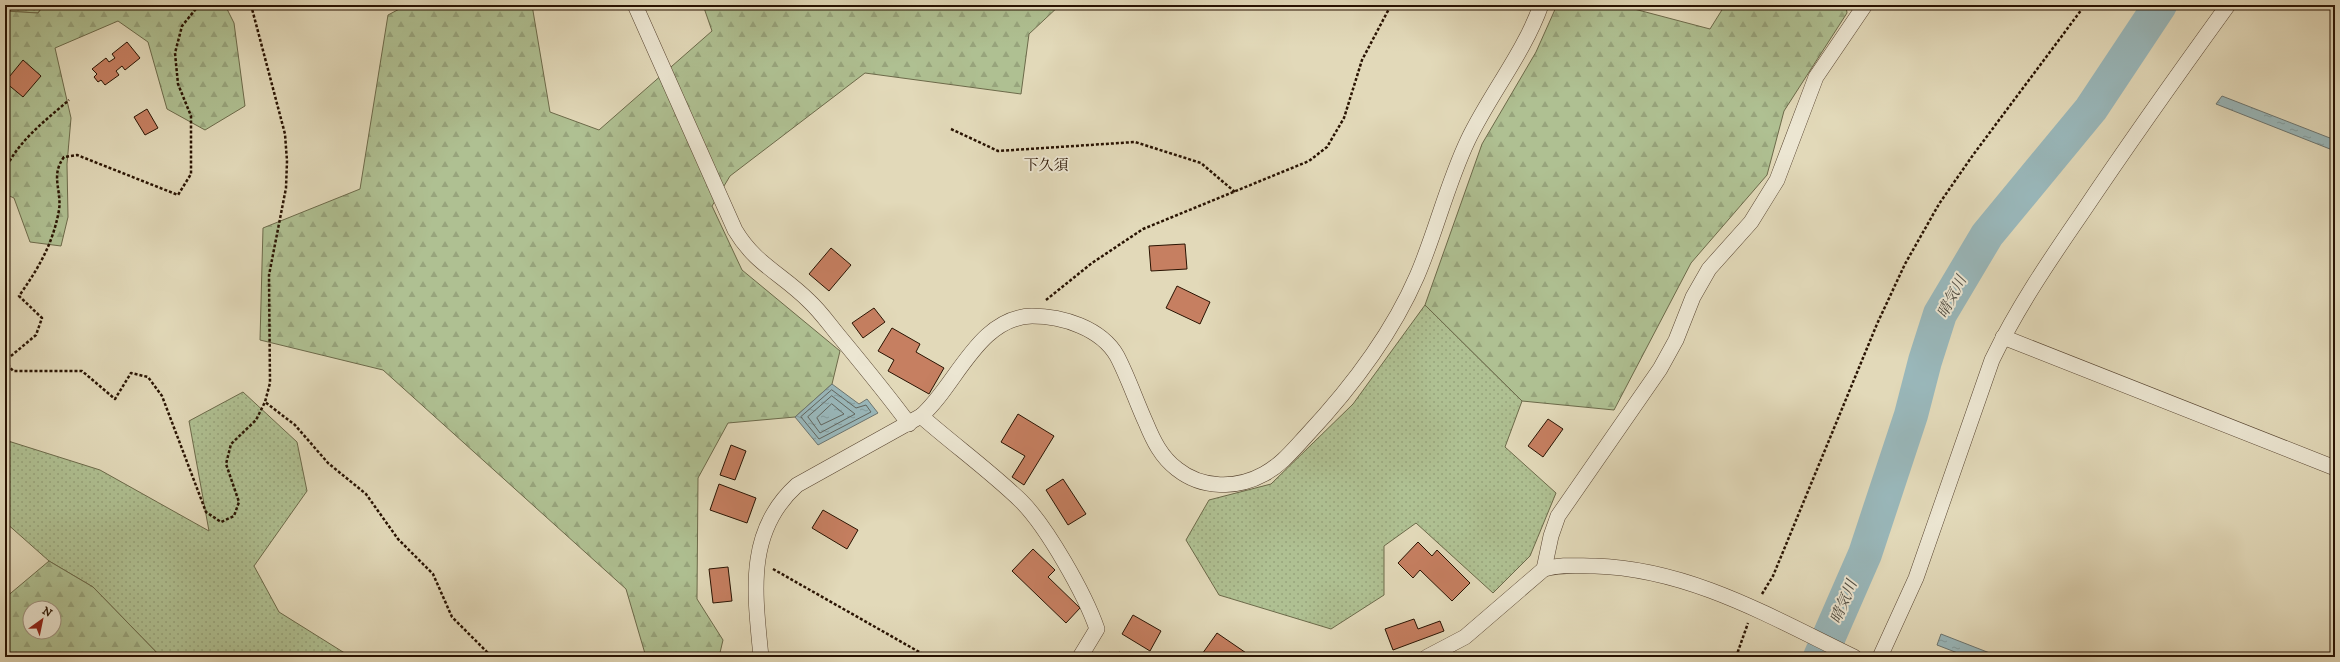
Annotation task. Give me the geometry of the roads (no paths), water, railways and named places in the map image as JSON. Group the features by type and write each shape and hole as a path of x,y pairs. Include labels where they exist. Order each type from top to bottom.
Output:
{"street":[{"path":"635,5 735,230 745,247 759,261 810,302 877,381 915,420 1022,502 1055,547 1091,613 1096,629 1080,657"},
{"path":"762,657 755,597 757,561 766,527 782,498 797,485 915,420 935,404 974,348 992,331 1012,320 1031,316 1064,320 1100,337 1116,355 1155,443 1168,462 1180,472 1194,479 1211,484 1231,485 1248,482 1265,473 1282,461 1340,399 1384,337 1416,277 1466,144 1485,106 1532,32 1541,5"},
{"path":"1544,569 1551,536 1558,516 1660,369 1676,340 1693,297 1710,269 1751,222 1777,180 1816,77 1865,5"},
{"path":"1880,657 1916,578 1992,360 2003,337 2027,294 2138,129 2228,5"},
{"path":"2003,337 2335,468"},
{"path":"1427,657 1465,637 1544,569 1558,565 1621,567 1666,575 1740,601 1752,609 1854,657"}],"water":[{"path":"2222,96 2335,140 2335,151 2216,104"},
{"path":"832,384 859,404 867,399 878,413 818,445 795,417"},
{"path":"1941,634 2000,657 1968,657 1937,645"}],"waterway":[{"name":"晴気川","path":"1820,657 1865,554 1911,415 1925,361 1940,314 1987,235 2091,109 2160,5"}],"district":[{"name":"下久須","path":"1046,165"}]}
